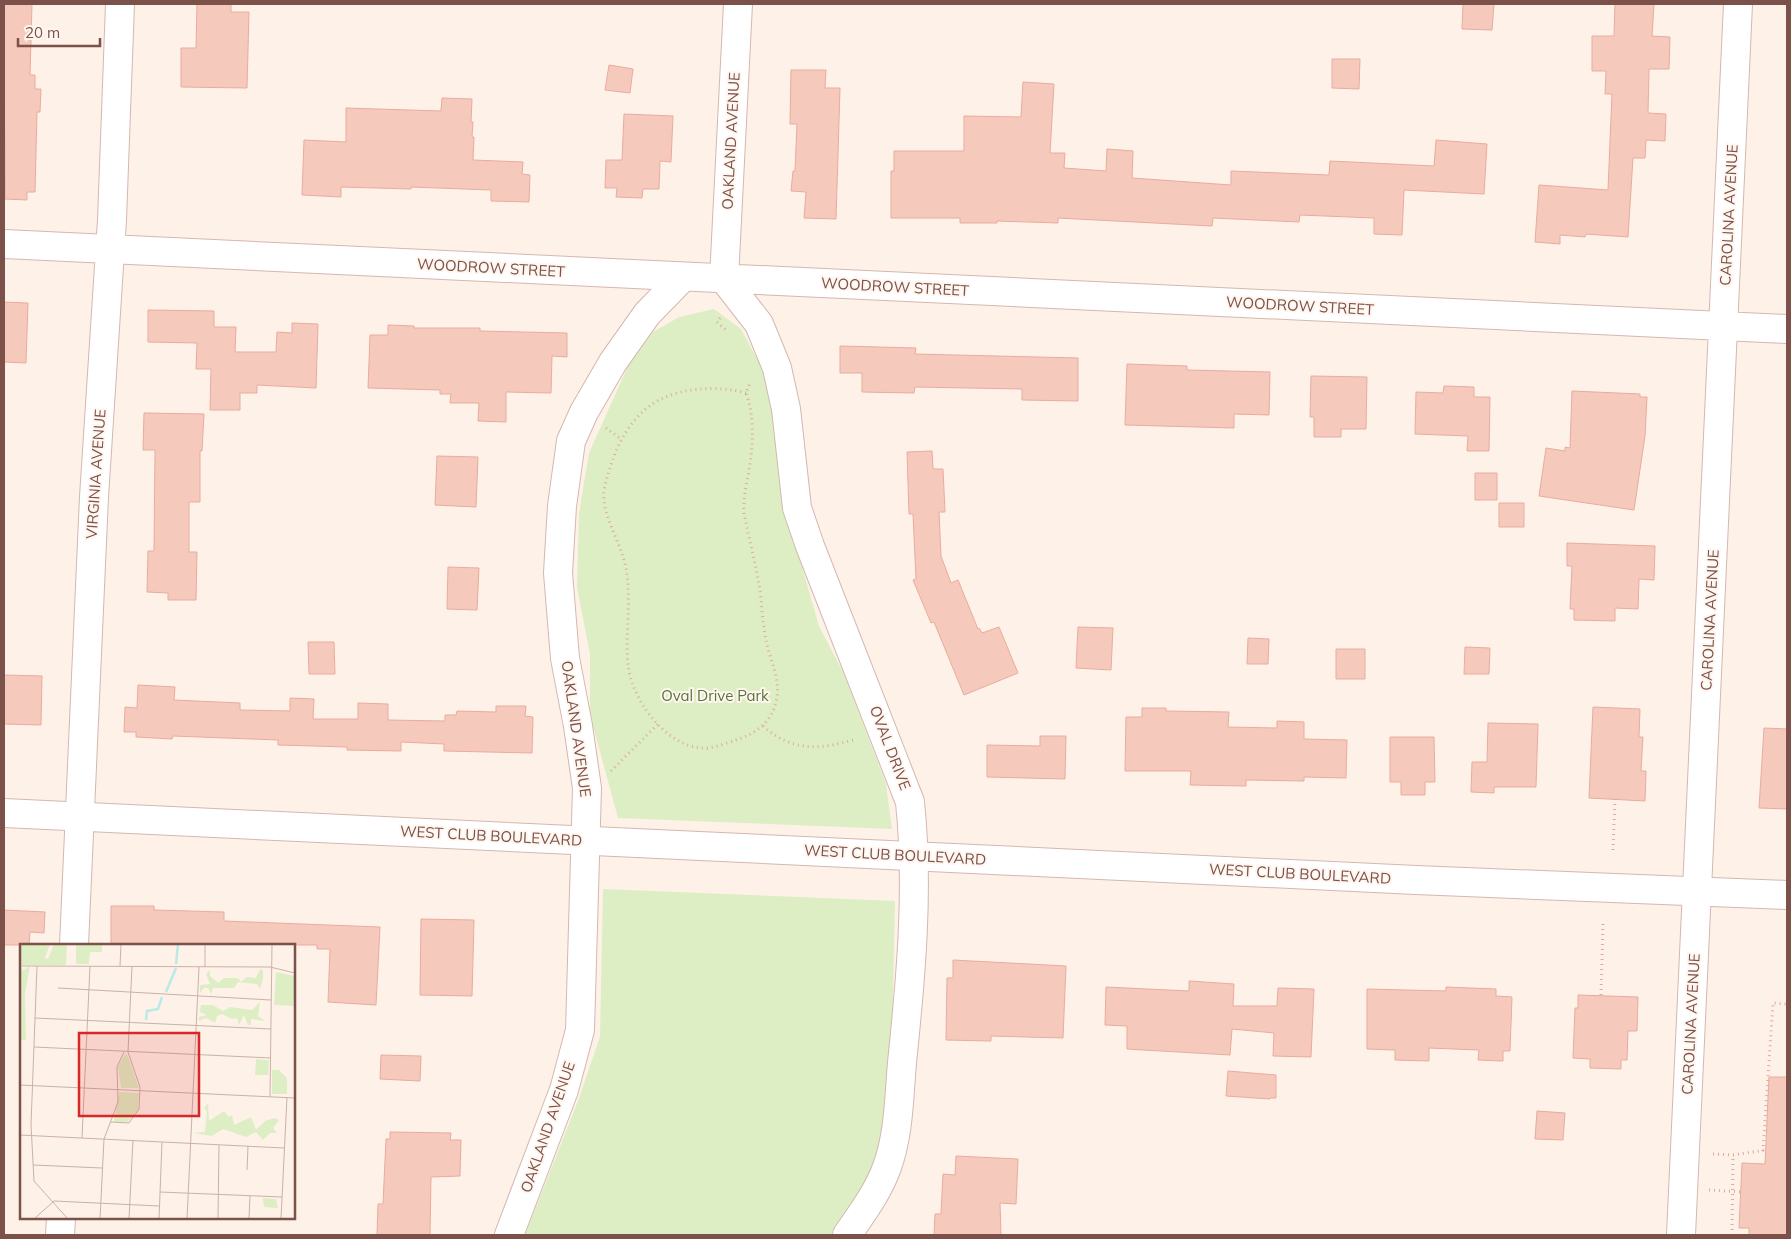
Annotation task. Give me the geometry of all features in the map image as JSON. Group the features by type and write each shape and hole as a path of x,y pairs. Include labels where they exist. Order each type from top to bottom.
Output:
{"street":[{"name":"VIRGINIA AVENUE","path":"74,944 78,817 94,497 111,250 120,4"},
{"name":"OAKLAND AVENUE","path":"724,279 738,4"},
{"name":"CAROLINA AVENUE","path":"1681,1235 1738,4"},
{"name":"WOODROW STREET","path":"4,244 1787,329"},
{"name":"OAKLAND AVENUE","path":"509,1235 564,1090 580,1030 587,788 565,658 558,573 562,506 571,440 584,412 613,362 647,314 683,277"},
{"name":"OVAL DRIVE","path":"724,279 759,324 777,368 786,409 793,456 797,508 910,802 914,856 914,906 894,1143 877,1192 847,1235"},
{"name":"WEST CLUB BOULEVARD","path":"4,814 1787,894"},
{"path":"60,1235 61,1219"}],"path":[{"path":"716,388 746,393 751,414 752,443 744,514 760,590 767,645 776,675 775,705 763,726 744,738 706,748 692,746 669,734 658,724 642,704 632,680 627,651 627,575 623,554 607,512 604,487 614,455 622,439 642,412 652,404 672,396 698,390 716,388"},
{"path":"617,767 658,724"},
{"path":"763,726 773,735 786,742 801,746 821,747 857,738"},
{"path":"1613,850 1615,799"},
{"path":"1601,995 1603,924"},
{"path":"1710,1154 1734,1154 1764,1150 1773,1003 1787,1004"},
{"path":"1732,1235 1734,1154"},
{"path":"1701,1190 1741,1192"}],"green space":[{"name":"Oval Drive Park","path":"714,309 741,329 764,372 777,408 798,553 819,626 844,674 886,784 892,829 618,818 590,715 590,654 577,588 579,513 589,453 628,366 653,332 679,317"},
{"path":"603,889 895,901 892,1044 886,1129 870,1186 833,1235 525,1235 578,1101 600,1037"}],"building":[{"path":"4,4 32,4 30,75 35,75 35,89 41,89 40,112 37,112 35,192 27,192 27,200 5,199"},
{"path":"197,4 231,4 231,12 249,12 247,88 181,87 181,48 196,48"},
{"path":"1463,4 1494,4 1492,30 1462,29"},
{"path":"1615,4 1654,4 1652,36 1670,37 1669,69 1649,69 1648,113 1666,114 1665,141 1646,140 1645,158 1633,158 1628,237 1586,234 1585,237 1560,235 1560,244 1535,242 1539,185 1608,190 1612,94 1605,94 1606,71 1592,71 1592,36 1614,36"},
{"path":"1332,59 1360,59 1359,89 1332,88"},
{"path":"609,65 633,69 630,93 605,90"},
{"path":"791,70 826,70 825,88 840,88 836,219 804,218 806,192 791,191 793,171 795,171 797,124 790,124"},
{"path":"1023,82 1054,84 1050,153 1065,153 1064,168 1106,171 1107,149 1133,151 1132,178 1231,185 1231,171 1329,175 1330,161 1434,166 1436,140 1487,144 1484,194 1404,190 1402,235 1374,234 1374,218 1300,215 1299,222 1213,218 1212,226 1058,218 1058,223 997,221 997,223 960,223 960,218 891,218 891,171 894,171 894,151 964,151 964,116 1021,117"},
{"path":"442,98 472,99 473,160 523,162 522,174 530,175 529,202 491,201 491,190 411,187 411,189 341,187 341,197 302,195 304,140 346,142 346,108 441,111"},
{"path":"624,114 673,116 671,162 660,161 659,189 643,189 642,198 616,197 617,188 605,188 606,160 622,160"},
{"path":"4,302 28,303 26,363 4,362"},
{"path":"148,310 214,311 214,327 236,327 235,352 276,352 277,332 292,333 292,323 318,324 316,388 257,385 257,393 240,393 240,410 210,410 211,369 196,369 197,343 148,342"},
{"path":"388,325 414,326 414,328 480,328 480,331 567,333 567,357 552,356 551,393 506,392 506,422 478,421 479,403 450,403 451,394 440,394 440,390 368,388 370,335 388,335"},
{"path":"840,346 916,348 915,354 1078,358 1078,401 1022,400 1022,389 915,387 914,393 862,392 862,373 840,373"},
{"path":"1127,364 1187,366 1187,370 1270,372 1269,415 1234,414 1234,428 1125,425"},
{"path":"1311,376 1367,377 1366,429 1341,429 1341,437 1314,437 1314,417 1310,417"},
{"path":"1444,386 1474,387 1474,397 1490,397 1489,451 1467,451 1468,436 1415,434 1416,392 1443,393"},
{"path":"1572,391 1640,394 1640,397 1647,397 1645,436 1634,510 1539,496 1546,448 1565,451 1565,447 1570,448"},
{"path":"144,413 204,414 202,451 200,451 200,502 189,502 189,552 197,552 196,600 168,600 168,593 147,592 148,551 154,551 155,450 143,450"},
{"path":"932,451 933,469 943,469 945,512 939,512 941,556 951,583 958,580 978,629 982,633 999,627 1018,673 964,695 934,622 931,623 913,580 916,579 913,514 909,514 907,452"},
{"path":"437,456 478,457 476,507 435,505"},
{"path":"1475,473 1497,473 1497,500 1475,500"},
{"path":"1499,503 1524,503 1524,527 1499,527"},
{"path":"1567,543 1655,546 1654,580 1639,579 1638,609 1615,608 1615,621 1574,620 1574,609 1570,609 1572,566 1567,566"},
{"path":"448,567 479,568 477,610 447,609"},
{"path":"1078,627 1113,628 1111,670 1076,668"},
{"path":"1248,638 1269,639 1268,664 1247,664"},
{"path":"308,642 334,642 335,674 309,674"},
{"path":"1465,647 1490,648 1489,674 1464,674"},
{"path":"1336,649 1365,649 1365,679 1336,679"},
{"path":"4,675 42,676 41,725 4,724"},
{"path":"138,685 175,687 174,700 240,703 240,710 290,711 290,698 314,699 313,719 358,719 358,703 388,704 388,720 445,721 445,715 456,715 457,711 496,712 496,706 526,706 525,716 533,717 532,753 444,751 444,744 401,742 401,751 347,750 347,747 278,745 278,740 173,736 172,739 136,737 136,732 124,732 125,707 137,708"},
{"path":"1593,707 1640,709 1639,737 1643,737 1641,771 1646,771 1645,801 1589,798"},
{"path":"1142,708 1166,708 1166,711 1229,712 1228,727 1277,728 1277,721 1304,722 1304,739 1347,740 1346,778 1304,777 1304,781 1246,780 1246,786 1190,785 1191,771 1125,771 1126,717 1142,717"},
{"path":"1488,723 1538,724 1536,787 1494,787 1494,793 1471,792 1472,762 1487,762"},
{"path":"1764,728 1787,729 1787,809 1759,808"},
{"path":"1040,736 1066,736 1065,779 987,777 987,745 1040,746"},
{"path":"1390,737 1434,737 1435,782 1425,782 1425,795 1401,795 1401,782 1390,782"},
{"path":"111,906 154,906 154,910 224,912 224,921 380,927 376,1005 328,1002 330,949 317,949 317,945 111,944"},
{"path":"4,910 45,912 44,933 30,932 29,944 4,945"},
{"path":"421,919 474,920 472,996 420,995"},
{"path":"953,960 1066,966 1063,1038 991,1036 991,1041 946,1040 947,978 953,978"},
{"path":"1189,981 1234,984 1233,1006 1277,1006 1278,988 1314,989 1311,1057 1273,1056 1274,1033 1232,1029 1230,1055 1127,1049 1127,1026 1105,1025 1106,987 1189,991"},
{"path":"1446,987 1496,989 1496,996 1512,997 1510,1051 1503,1051 1503,1061 1478,1060 1479,1050 1429,1048 1429,1061 1395,1060 1395,1050 1367,1049 1367,989 1446,991"},
{"path":"1578,995 1638,997 1637,1031 1628,1031 1627,1060 1621,1060 1621,1069 1590,1068 1590,1059 1573,1058 1575,1008 1578,1008"},
{"path":"381,1055 421,1056 420,1081 380,1079"},
{"path":"1228,1071 1276,1075 1276,1098 1226,1096"},
{"path":"1769,1077 1787,1077 1787,1235 1749,1235 1749,1228 1739,1228 1742,1163 1765,1164"},
{"path":"1537,1111 1565,1113 1563,1140 1535,1139"},
{"path":"390,1132 451,1133 450,1140 461,1140 460,1176 431,1177 430,1235 377,1235 378,1204 383,1204 386,1139 390,1139"},
{"path":"956,1156 1018,1159 1016,1204 1000,1203 1001,1235 934,1235 935,1214 941,1214 943,1174 955,1175"}]}
